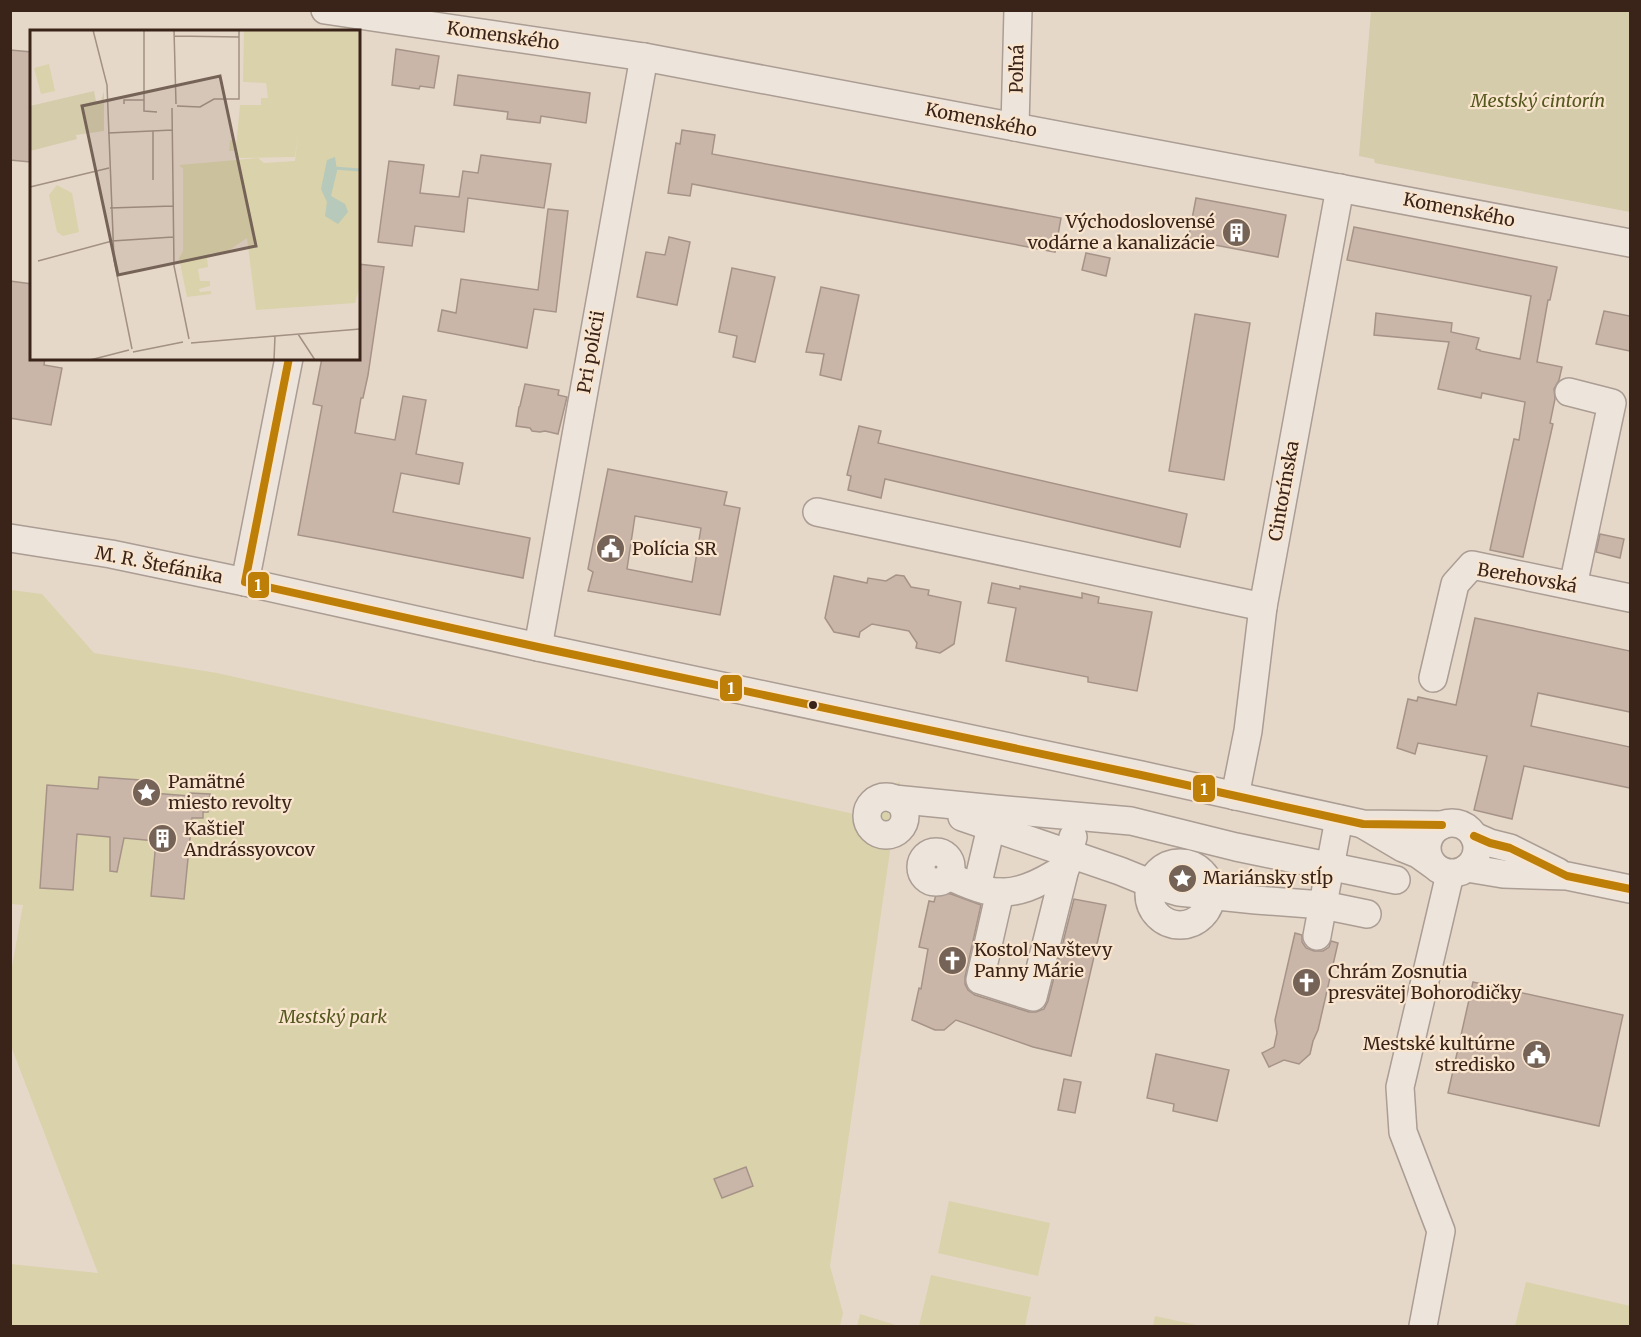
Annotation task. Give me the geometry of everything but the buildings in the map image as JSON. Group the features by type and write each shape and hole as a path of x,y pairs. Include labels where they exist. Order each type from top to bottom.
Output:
{"street":[{"name":"Komenského","path":"325,10 644,57 1630,243"},
{"name":"Poľná","path":"1015,127 1018,10"},
{"path":"329,30 330,11"},
{"name":"Pri polícii","path":"538,646 644,57"},
{"name":"Cintorínska","path":"1235,796 1248,731 1263,607 1340,188"},
{"path":"245,582 289,360"},
{"path":"1569,392 1612,403 1573,586"},
{"path":"817,512 1263,607"},
{"name":"M. R. Štefánika","path":"10,538 111,554 245,582 1351,822 1442,825"},
{"name":"Berehovská","path":"1433,678 1455,584 1472,565 1630,598"},
{"path":"1067,861 1050,878 1015,892 967,882 945,880 934,882 925,877 921,867 924,858 898,831 893,834 881,834 871,828 867,817 870,805 875,800 888,797 993,818 1077,816 1131,821 1236,847 1396,880"},
{"path":"963,812 967,882 980,980 1033,997 1077,816"},
{"path":"967,882 993,818"},
{"path":"993,818 1067,861 1179,892 1323,905 1367,914"},
{"path":"1317,936 1331,867 1351,822"},
{"name":"M. R. Štefánika","path":"1351,822 1450,869 1503,874 1567,876 1630,889"},
{"path":"1454,823 1471,831 1477,845 1477,854 1473,862 1450,869 1427,852 1428,839 1436,828 1454,823"},
{"path":"1146,826 1156,845 1167,855 1200,871 1207,879 1210,894"},
{"name":"M. R. Štefánika","path":"1474,836 1510,848 1567,876"},
{"path":"1152,884 1153,878 1160,870 1170,865 1206,864 1221,858 1236,847"},
{"path":"1424,1326 1441,1231 1403,1132 1400,1087 1450,869"}],"green space":[{"name":"Mestský cintorín","path":"1371,11 1630,11 1630,212 1375,163 1374,159 1359,156"},
{"name":"Mestský park","path":"11,590 42,594 94,653 217,673 854,814 874,789 900,782 830,1266 843,1313 840,1326 11,1326 10,1264 98,1273 11,1046 11,972 23,905 10,904"},
{"path":"949,1201 1050,1223 1038,1276 938,1253"},
{"path":"931,1275 1031,1297 1025,1326 919,1326"},
{"path":"1526,1282 1630,1306 1630,1326 1515,1326"},
{"path":"860,1314 899,1326 857,1326"},
{"path":"1155,1316 1201,1326 1153,1326"}],"transit line":[{"name":"1","path":"289,360 245,582 1363,824 1442,825"},
{"name":"1","path":"1474,836 1510,848 1567,876 1630,889"}],"place":[{"name":"Východoslovensé vodárne a kanalizácie","path":"1236,232"},
{"name":"Polícia SR","path":"611,549"},
{"name":"Pamätné miesto revolty","path":"147,792"},
{"name":"Kaštieľ Andrássyovcov","path":"163,839"},
{"name":"Mariánsky stĺp","path":"1182,878"},
{"name":"Kostol Navštevy Panny Márie","path":"953,960"},
{"name":"Chrám Zosnutia presvätej Bohorodičky","path":"1307,982"},
{"name":"Mestské kultúrne stredisko","path":"1536,1054"}]}
